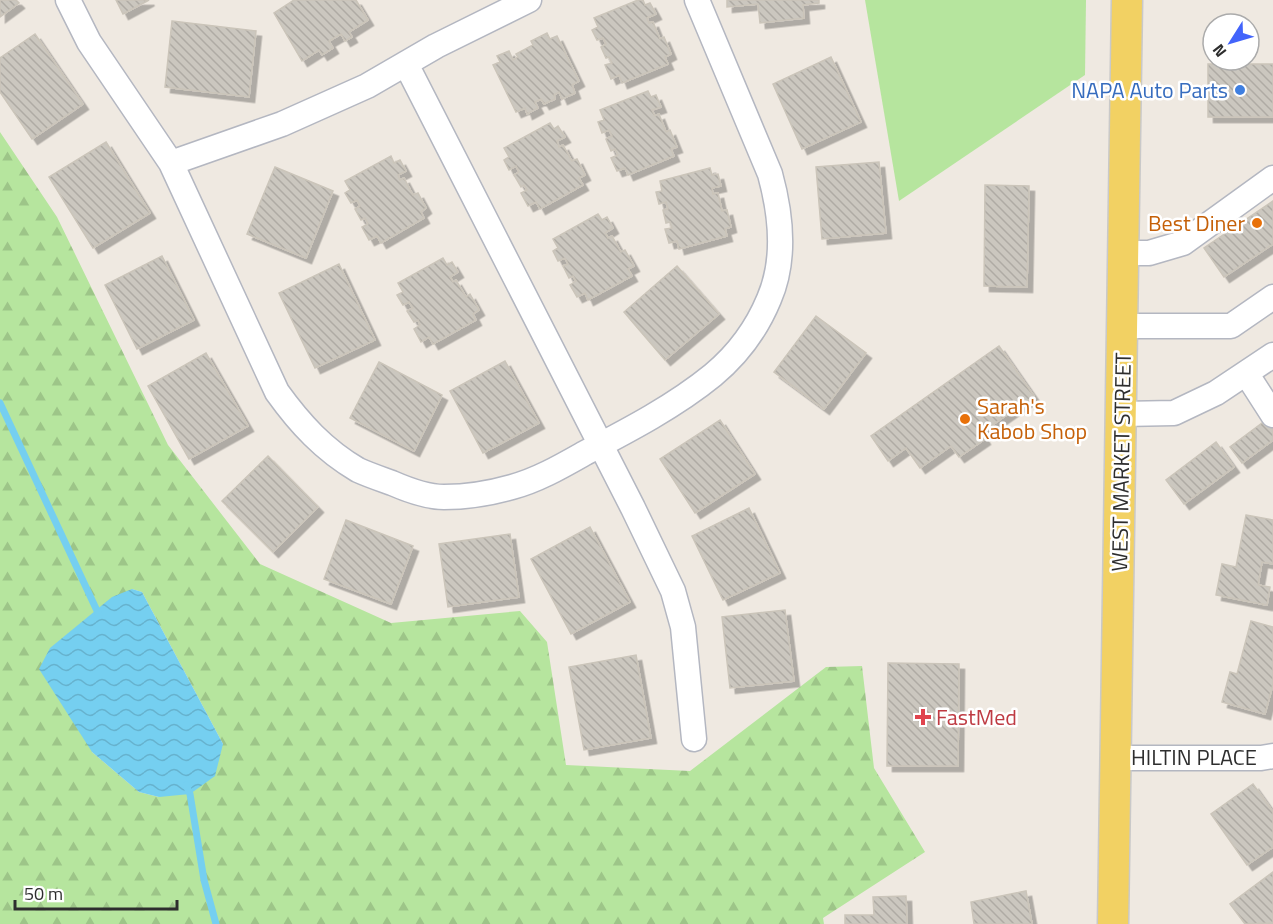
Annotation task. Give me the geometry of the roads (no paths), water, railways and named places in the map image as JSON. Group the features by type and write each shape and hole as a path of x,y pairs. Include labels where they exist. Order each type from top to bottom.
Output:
{"main road":[{"name":"WEST MARKET STREET","path":"1113,924 1127,0"}],"street":[{"path":"68,0 89,42 171,163 277,392 298,421 322,444 359,470 409,490 443,497 513,487 543,475 601,445 687,394 714,374 737,351 756,326 770,297 777,268 780,237 778,203 770,174 697,0"},
{"path":"171,163 282,124 367,86 436,46 529,0"},
{"path":"406,64 673,591 683,627 694,740"},
{"path":"1124,253 1149,253 1183,243 1273,178"},
{"path":"1123,326 1232,326 1273,297"},
{"path":"1122,414 1174,413 1216,393 1273,355"},
{"path":"1246,373 1273,415"},
{"name":"HILTIN PLACE","path":"1116,758 1261,758 1273,756"}],"water":[{"path":"132,589 142,592 223,744 215,776 190,794 159,797 139,792 92,752 39,669 50,648 112,597"}],"waterway":[{"path":"0,403 99,615"},
{"path":"186,785 190,794 204,880 216,924"}],"place":[{"name":"NAPA Auto Parts","path":"1240,90"},
{"name":"Best Diner","path":"1257,223"},
{"name":"Sarah's Kabob Shop","path":"965,419"},
{"name":"FastMed","path":"923,717"}]}
